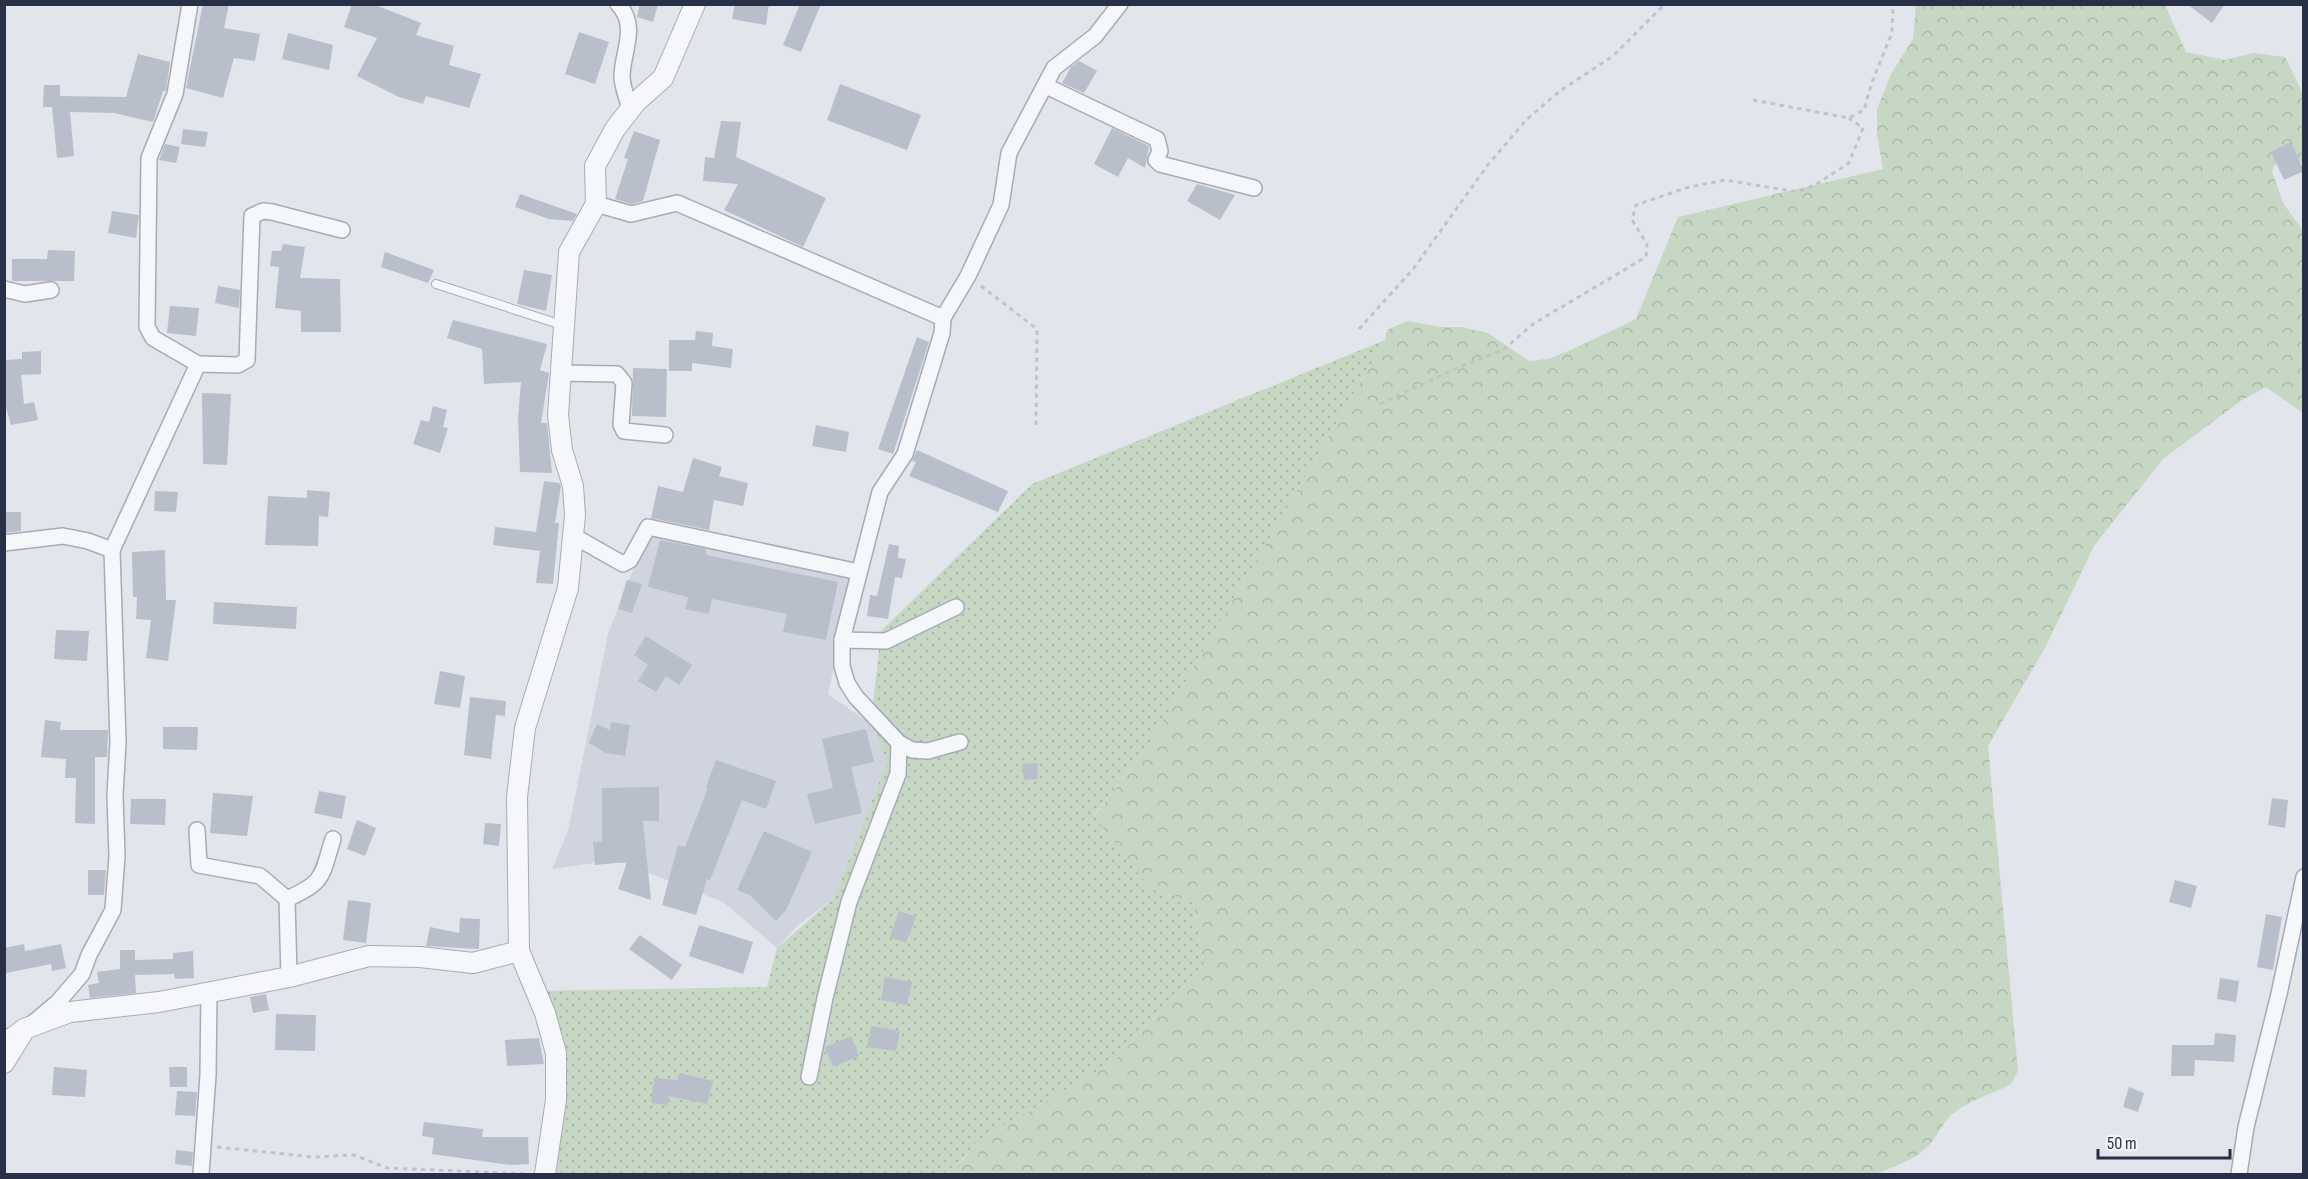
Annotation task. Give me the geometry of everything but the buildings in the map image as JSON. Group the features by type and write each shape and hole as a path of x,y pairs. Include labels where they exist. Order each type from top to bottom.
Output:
{"street":[{"path":"190,4 175,94 149,158 147,327 153,338 198,364 238,365 247,360 252,216 263,211 272,212 342,230"},
{"path":"618,4 629,22 622,78 633,106"},
{"path":"545,1174 556,1100 556,1053 545,1013 519,951 518,796 525,728 568,588 575,515 573,486 562,450 558,415 569,252 596,204 595,166 615,129 633,106 663,78 695,4"},
{"path":"960,742 928,751 912,750 899,743 856,697 847,683 842,666 842,640 883,484 905,454 942,333 943,318 968,276 1001,205 1010,153 1054,68 1095,36 1120,4"},
{"path":"1046,86 1157,139 1160,151 1156,160 1160,164 1254,188"},
{"path":"596,204 631,214 677,203 943,318"},
{"path":"4,289 25,294 51,290"},
{"path":"4,1044 58,1002 82,975 89,955 113,910 117,856 115,795 118,742 112,550 198,364"},
{"path":"560,373 617,374 624,382 621,425 624,431 665,435"},
{"path":"572,534 623,564 630,560 648,527 859,572"},
{"path":"4,543 63,536 88,541 112,550"},
{"path":"842,640 886,641 956,607"},
{"path":"809,1077 825,998 849,902 898,774 899,743"},
{"path":"196,830 199,865 260,876 287,899 289,976"},
{"path":"287,899 316,885 321,878 333,839"},
{"path":"2239,1174 2246,1126 2279,994 2304,877"},
{"path":"4,1063 24,1029 70,1012 159,1002 289,976 369,956 420,957 473,963 519,951"},
{"path":"201,1174 208,1075 209,991"}],"lane":[{"path":"436,284 564,326"}],"path":[{"path":"1359,329 1414,268 1488,166 1527,119 1560,92 1613,56 1665,4"},
{"path":"1849,118 1864,110 1872,82 1892,33 1893,4"},
{"path":"1380,404 1459,367 1503,350 1533,324 1646,257 1647,244 1632,220 1636,205 1689,187 1725,180 1798,192 1815,185 1849,163 1863,128 1849,118 1753,100"},
{"path":"968,276 1037,330 1036,427"},
{"path":"203,1146 314,1157 354,1155 387,1168 529,1174"}],"shaded area":[{"path":"648,531 854,573 828,694 871,724 887,762 834,898 798,925 777,948 723,902 615,860 552,869 568,831 608,634"}],"green space":[{"path":"1916,5 2165,5 2186,52 2225,60 2253,53 2285,57 2303,94 2303,163 2291,156 2274,166 2272,171 2283,203 2303,231 2303,413 2266,387 2242,400 2163,459 2094,546 2046,646 1988,746 2018,1071 2011,1084 1956,1111 1924,1150 1905,1162 1877,1174 944,1174 965,1158 976,1142 1113,1062 1204,965 1193,902 1151,889 1094,816 1149,744 1385,340 1387,330 1407,321 1441,327 1461,327 1488,333 1529,361 1548,359 1636,319 1678,217 1883,169 1877,135 1877,109 1891,74 1913,39"},
{"path":"1385,340 1149,744 1094,815 1151,889 1193,902 1204,965 1113,1062 976,1142 965,1157 944,1174 545,1174 556,1053 536,991 767,987 777,948 834,898 887,762 871,724 881,631 1032,484"}]}
